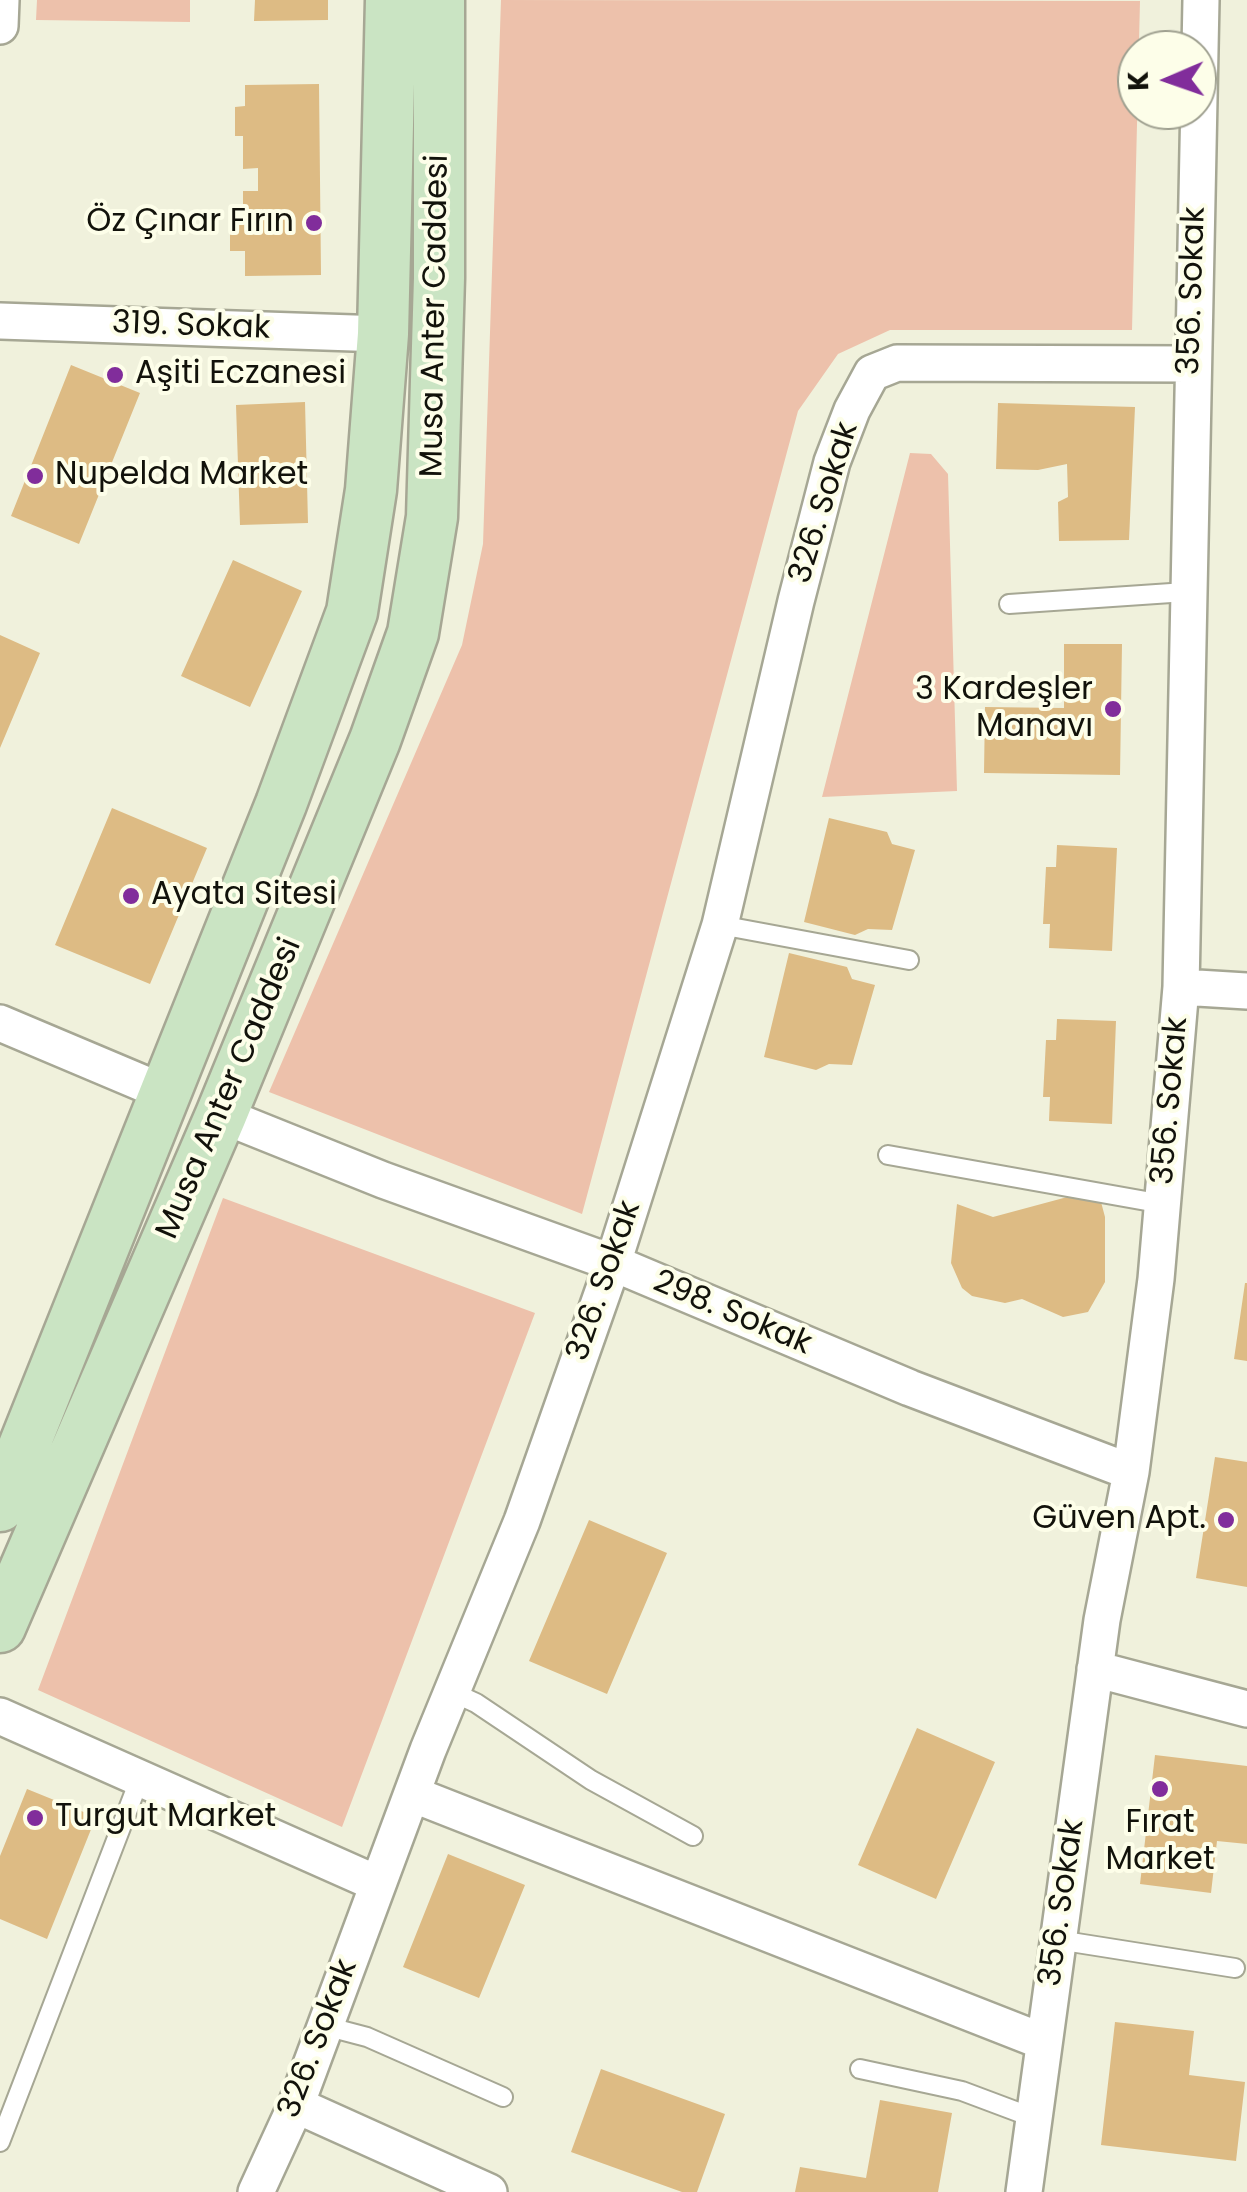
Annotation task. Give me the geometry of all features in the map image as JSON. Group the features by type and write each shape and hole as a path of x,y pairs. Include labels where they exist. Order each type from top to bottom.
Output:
{"main road":[{"name":"Musa Anter Caddesi","path":"0,1506 166,1093 352,612 371,490 383,334 391,0"},
{"name":"Musa Anter Caddesi","path":"0,1627 221,1114 375,740 414,633 432,517 439,278 439,0"}],"street":[{"path":"0,26 1,0"},
{"name":"356. Sokak","path":"1024,2192 1096,1669 1131,1472 1163,1204 1181,987 1186,592 1202,0"},
{"name":"319. Sokak","path":"0,321 383,334"},
{"name":"326. Sokak","path":"256,2192 296,2105 412,1794 522,1520 612,1263 720,924 832,462 872,373 897,362 1191,364"},
{"path":"1181,987 1247,991"},
{"path":"0,1023 166,1093"},
{"name":"298. Sokak","path":"221,1114 383,1180 612,1263 910,1388 1131,1472"},
{"path":"1096,1669 1247,1710"},
{"path":"0,1716 378,1884"},
{"path":"412,1794 1044,2042"},
{"path":"296,2105 489,2192"}],"lane":[{"path":"1009,604 1186,592"},
{"path":"720,924 909,960"},
{"path":"888,1154 1163,1204"},
{"path":"452,1692 476,1703 590,1780 693,1836"},
{"path":"0,2142 140,1778"},
{"path":"1058,1940 1234,1968"},
{"path":"326,2026 367,2036 503,2098"},
{"path":"860,2069 962,2092 1034,2118"}],"shaded area":[{"path":"37,0 190,0 190,22 36,20"},
{"path":"501,0 1140,1 1139,30 1117,30 1117,130 1137,130 1132,330 890,330 838,354 798,411 582,1214 269,1092 462,645 483,544"},
{"path":"910,453 931,454 948,474 957,791 822,797"},
{"path":"223,1198 535,1313 342,1827 38,1690"}],"building":[{"path":"255,0 328,0 328,20 254,21"},
{"path":"319,84 321,275 245,276 245,251 230,251 230,219 243,219 243,191 258,191 258,168 243,169 243,136 235,136 235,107 245,106 245,85"},
{"path":"71,365 140,393 79,544 11,516"},
{"path":"305,402 308,523 240,525 236,405"},
{"path":"998,403 1135,407 1129,540 1059,541 1058,502 1068,497 1067,464 1038,470 996,469"},
{"path":"233,560 302,591 250,707 181,676"},
{"path":"0,635 40,653 0,748"},
{"path":"1064,644 1122,644 1120,775 984,773 985,707 1064,708"},
{"name":"Ayata Sitesi","path":"112,808 207,848 150,984 55,945"},
{"path":"829,818 887,832 892,844 915,850 892,930 868,929 855,935 804,922"},
{"path":"1057,845 1117,848 1112,951 1049,948 1050,924 1043,924 1046,867 1056,867"},
{"path":"789,953 847,967 852,979 875,985 852,1065 829,1064 816,1070 764,1057"},
{"path":"1057,1019 1116,1021 1112,1124 1049,1121 1050,1097 1043,1097 1046,1040 1056,1040"},
{"path":"1071,1196 1101,1202 1105,1217 1105,1282 1088,1312 1063,1317 1022,1299 1005,1303 972,1296 962,1288 951,1263 957,1204 993,1217"},
{"path":"1247,1283 1247,1361 1234,1359"},
{"name":"Güven Apt.","path":"1215,1457 1247,1462 1247,1587 1196,1578"},
{"path":"589,1520 667,1553 607,1694 529,1661"},
{"path":"917,1728 995,1762 936,1899 858,1865"},
{"path":"1155,1755 1247,1766 1247,1844 1217,1841 1211,1893 1140,1884"},
{"path":"27,1789 96,1817 47,1939 0,1919 0,1856"},
{"path":"448,1854 525,1885 479,1998 403,1967"},
{"path":"1115,2022 1194,2031 1189,2075 1245,2082 1236,2161 1101,2145"},
{"path":"601,2069 725,2114 697,2192 682,2192 571,2152"},
{"path":"880,2100 952,2113 938,2192 795,2192 800,2167 866,2178"}],"place":[{"name":"Öz Çınar Fırın","path":"314,223"},
{"name":"Aşiti Eczanesi","path":"115,375"},
{"name":"Nupelda Market","path":"35,476"},
{"name":"3 Kardeşler Manavı","path":"1113,709"},
{"name":"Ayata Sitesi","path":"131,896"},
{"name":"Güven Apt.","path":"1226,1520"},
{"name":"Fırat Market","path":"1160,1789"},
{"name":"Turgut Market","path":"35,1818"}]}
